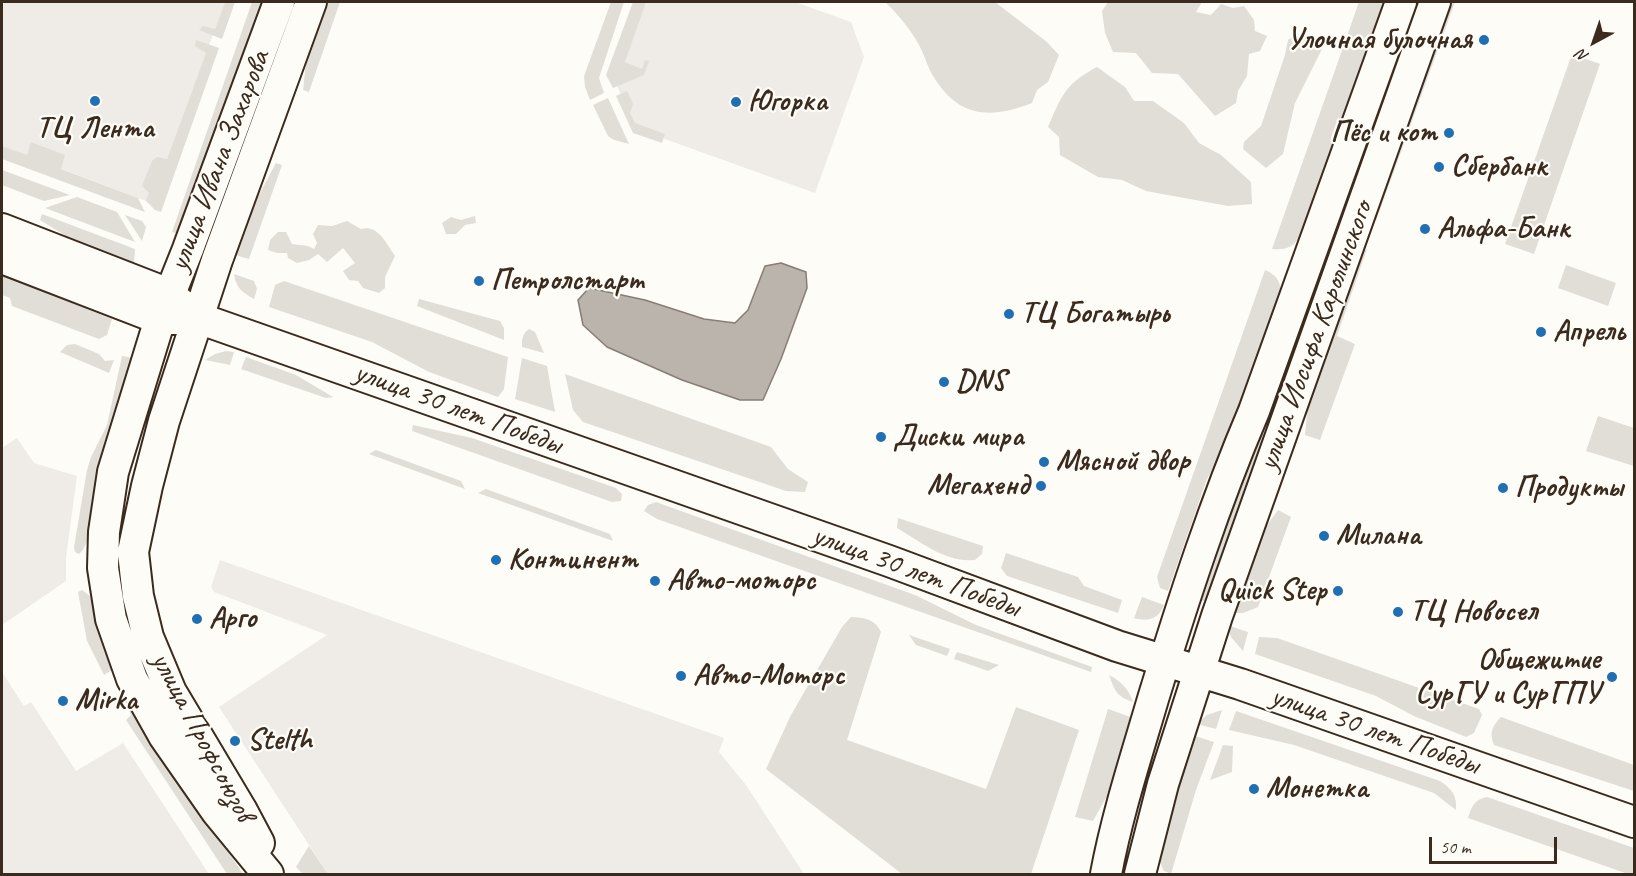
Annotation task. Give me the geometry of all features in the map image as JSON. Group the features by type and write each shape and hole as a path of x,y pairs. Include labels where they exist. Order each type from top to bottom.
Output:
{"main road":[{"name":"улица Ивана Захарова","path":"164,307 188,249 279,2"},
{"name":"улица Ивана Захарова","path":"198,318 310,2"},
{"name":"улица Иосифа Каролинского","path":"1106,874 1114,830 1182,603 1228,473 1254,411 1401,2"},
{"name":"улица Иосифа Каролинского","path":"1140,874 1163,784 1199,671 1435,2"},
{"name":"улица 30 лет Победы","path":"2,229 164,307"},
{"name":"улица 30 лет Победы","path":"2,258 198,318 867,554 1117,646 1199,671 1635,822"},
{"name":"улица Профсоюзов","path":"164,307 112,482 104,532 103,568 111,619 132,680 164,736 217,812 268,874"},
{"name":"улица Профсоюзов","path":"198,318 164,421 147,486 133,552 138,596 148,637 171,692 242,811 275,874"}],"shaded area":[{"name":"ТЦ Лента","path":"2,2 225,2 151,203 2,146"},
{"path":"225,2 235,2 222,39 199,30 203,26 215,29"},
{"path":"252,2 268,2 225,101 178,234 172,232"},
{"path":"326,2 340,2 309,92 303,90 307,54"},
{"path":"611,2 624,2 599,78 604,93 590,100 584,76"},
{"path":"633,2 646,2 625,62 642,69 645,60 649,61 644,75 613,88 606,75"},
{"name":"Югорка","path":"642,2 795,2 851,22 864,57 815,193 637,129 614,80"},
{"path":"885,2 995,2 1047,42 1059,55 1048,82 1037,90 1032,103 1003,111 978,112 966,108 945,92 933,75 912,34"},
{"path":"1108,2 1202,2 1196,12 1211,15 1221,4 1233,8 1244,6 1254,20 1255,31 1267,36 1260,51 1249,54 1247,76 1238,91 1236,103 1215,116 1178,74 1152,73 1136,53 1113,52 1105,33 1102,11"},
{"path":"1359,2 1384,2 1302,233 1290,247 1272,249"},
{"path":"1412,2 1424,2 1210,603 1200,600"},
{"path":"1449,2 1455,2 1376,221 1372,212"},
{"path":"1297,34 1313,38 1322,49 1295,103 1283,154 1266,168 1243,149 1244,142 1261,126 1288,40"},
{"path":"196,40 219,48 161,212 155,210 146,201 149,193 142,186 152,161 157,157 167,159 206,53 195,46"},
{"path":"1572,54 1600,64 1534,254 1505,244"},
{"path":"1097,67 1125,87 1134,101 1153,101 1184,123 1199,143 1221,155 1251,182 1252,204 1228,206 1146,191 1122,180 1098,177 1060,155 1059,137 1048,127 1066,91 1078,79"},
{"path":"627,91 633,104 630,113 635,123 665,134 662,143 633,133 616,96"},
{"path":"608,98 629,144 608,136 593,105"},
{"path":"31,142 65,155 61,169 138,198 145,212 2,159 2,146 27,155"},
{"path":"276,163 282,165 249,259 235,255 254,204"},
{"path":"2,170 70,195 44,201 2,185"},
{"path":"77,197 117,212 135,242 45,208"},
{"path":"42,214 135,249 134,264 76,242 40,220"},
{"path":"125,215 142,221 146,227 142,241"},
{"path":"475,216 476,223 465,225 456,234 446,234 442,223 451,217 461,220"},
{"path":"347,221 361,229 367,228 377,232 395,256 385,277 385,288 379,293 363,288 358,281 349,280 343,271 355,263 343,248 327,262 318,254 309,260 297,263 288,258 287,253 268,250 270,240 278,232 286,232 292,244 314,249 317,243 313,234 318,225 332,226"},
{"path":"1367,249 1337,336 1355,344 1320,440 1305,435 1309,395 1361,252"},
{"path":"781,263 806,272 807,288 763,400 740,400 682,380 607,347 583,325 578,300 589,288 645,300 704,319 735,323 748,310 765,266"},
{"path":"1566,265 1616,283 1608,306 1558,288"},
{"path":"1265,270 1276,278 1281,290 1237,420 1207,479 1168,591 1160,588 1157,577"},
{"path":"234,274 254,281 257,289 254,299 240,289"},
{"path":"2,275 112,319 107,335 99,339 12,306 10,298 2,295"},
{"path":"284,281 508,357 504,389 498,397 429,372 372,342 269,307 275,285"},
{"path":"419,299 500,321 504,328 504,340 417,306"},
{"path":"529,329 535,332 544,353 522,347 523,337"},
{"path":"75,344 99,354 105,361 114,360 109,373 60,352 67,345"},
{"path":"226,351 234,352 230,365 205,360 215,354"},
{"path":"122,356 133,358 103,449 88,538 79,554 75,552 74,547 87,470 107,425"},
{"path":"246,357 296,375 333,397 326,398 241,369"},
{"path":"522,358 547,366 555,412 515,399"},
{"path":"565,374 771,447 788,469 808,482 805,492 786,491 583,422 573,410"},
{"path":"1598,416 1634,428 1634,466 1586,451"},
{"path":"413,425 472,438 616,488 622,494 621,501 612,502 412,431"},
{"path":"17,438 34,463 77,476 66,557 66,581 2,625 2,448"},
{"path":"376,450 461,481 465,489 369,454"},
{"path":"486,489 610,534 613,541 478,493"},
{"path":"656,502 915,595 976,625 1092,667 1091,672 657,519 644,511 648,505"},
{"path":"1278,510 1291,517 1258,607 1243,613 1231,613 1260,535"},
{"path":"898,518 983,546 982,554 975,560 944,555 897,528"},
{"path":"1006,553 1078,577 1084,586 1122,600 1118,613 1007,576 1001,568"},
{"path":"220,560 724,738 719,752 746,785 804,874 328,874 219,707 327,635 214,592 211,587"},
{"path":"82,590 90,596 112,670 104,675 87,641 78,592"},
{"path":"1142,597 1164,605 1159,614 1144,620 1134,618"},
{"path":"851,617 869,620 881,632 847,740 986,789 1016,707 1079,730 1031,874 902,874 766,769 791,715 842,627"},
{"path":"1227,625 1248,632 1243,651 1231,637"},
{"path":"909,635 950,649 947,656 916,645"},
{"path":"1259,637 1277,638 1479,709 1482,715 1474,733 1466,737 1414,716 1376,696 1255,654"},
{"path":"957,652 999,665 988,671 954,659"},
{"path":"2,672 24,706 31,702 76,771 123,743 209,874 2,874"},
{"path":"1109,675 1124,686 1133,702 1123,698 1117,692"},
{"path":"128,699 243,874 227,874 126,720 131,715 125,701"},
{"path":"1108,709 1136,719 1117,778 1093,821 1075,817"},
{"path":"1222,710 1216,729 1197,724 1207,715"},
{"path":"1236,711 1440,781 1453,793 1456,810 1434,793 1294,745 1229,730"},
{"path":"1501,717 1634,765 1634,791 1494,745 1492,730"},
{"path":"1195,736 1214,742 1196,790 1171,874 1164,871 1159,860 1170,815"},
{"path":"1223,745 1233,746 1232,772 1210,780"},
{"path":"1487,797 1634,848 1634,874 1628,874 1468,818 1474,804"},
{"path":"309,846 328,874 303,874 296,867"}],"place":[{"name":"Улочная булочная","path":"1484,40"},
{"name":"ТЦ Лента","path":"95,101"},
{"name":"Югорка","path":"736,102"},
{"name":"Пёс и кот","path":"1449,133"},
{"name":"Сбербанк","path":"1439,167"},
{"name":"Альфа-Банк","path":"1425,229"},
{"name":"Петролстарт","path":"479,281"},
{"name":"ТЦ Богатырь","path":"1009,314"},
{"name":"Апрель","path":"1541,332"},
{"name":"DNS","path":"944,382"},
{"name":"Диски мира","path":"881,437"},
{"name":"Мясной двор","path":"1044,462"},
{"name":"Мегахенд","path":"1041,486"},
{"name":"Продукты","path":"1503,488"},
{"name":"Милана","path":"1324,536"},
{"name":"Континент","path":"496,560"},
{"name":"Авто-моторс","path":"655,581"},
{"name":"Quick Step","path":"1338,591"},
{"name":"ТЦ Новосел","path":"1398,612"},
{"name":"Арго","path":"197,619"},
{"name":"Авто-Моторс","path":"681,676"},
{"name":"Общежитие СурГУ и СурГПУ","path":"1612,677"},
{"name":"Mirka","path":"63,701"},
{"name":"Stelth","path":"235,741"},
{"name":"Монетка","path":"1254,789"}]}
